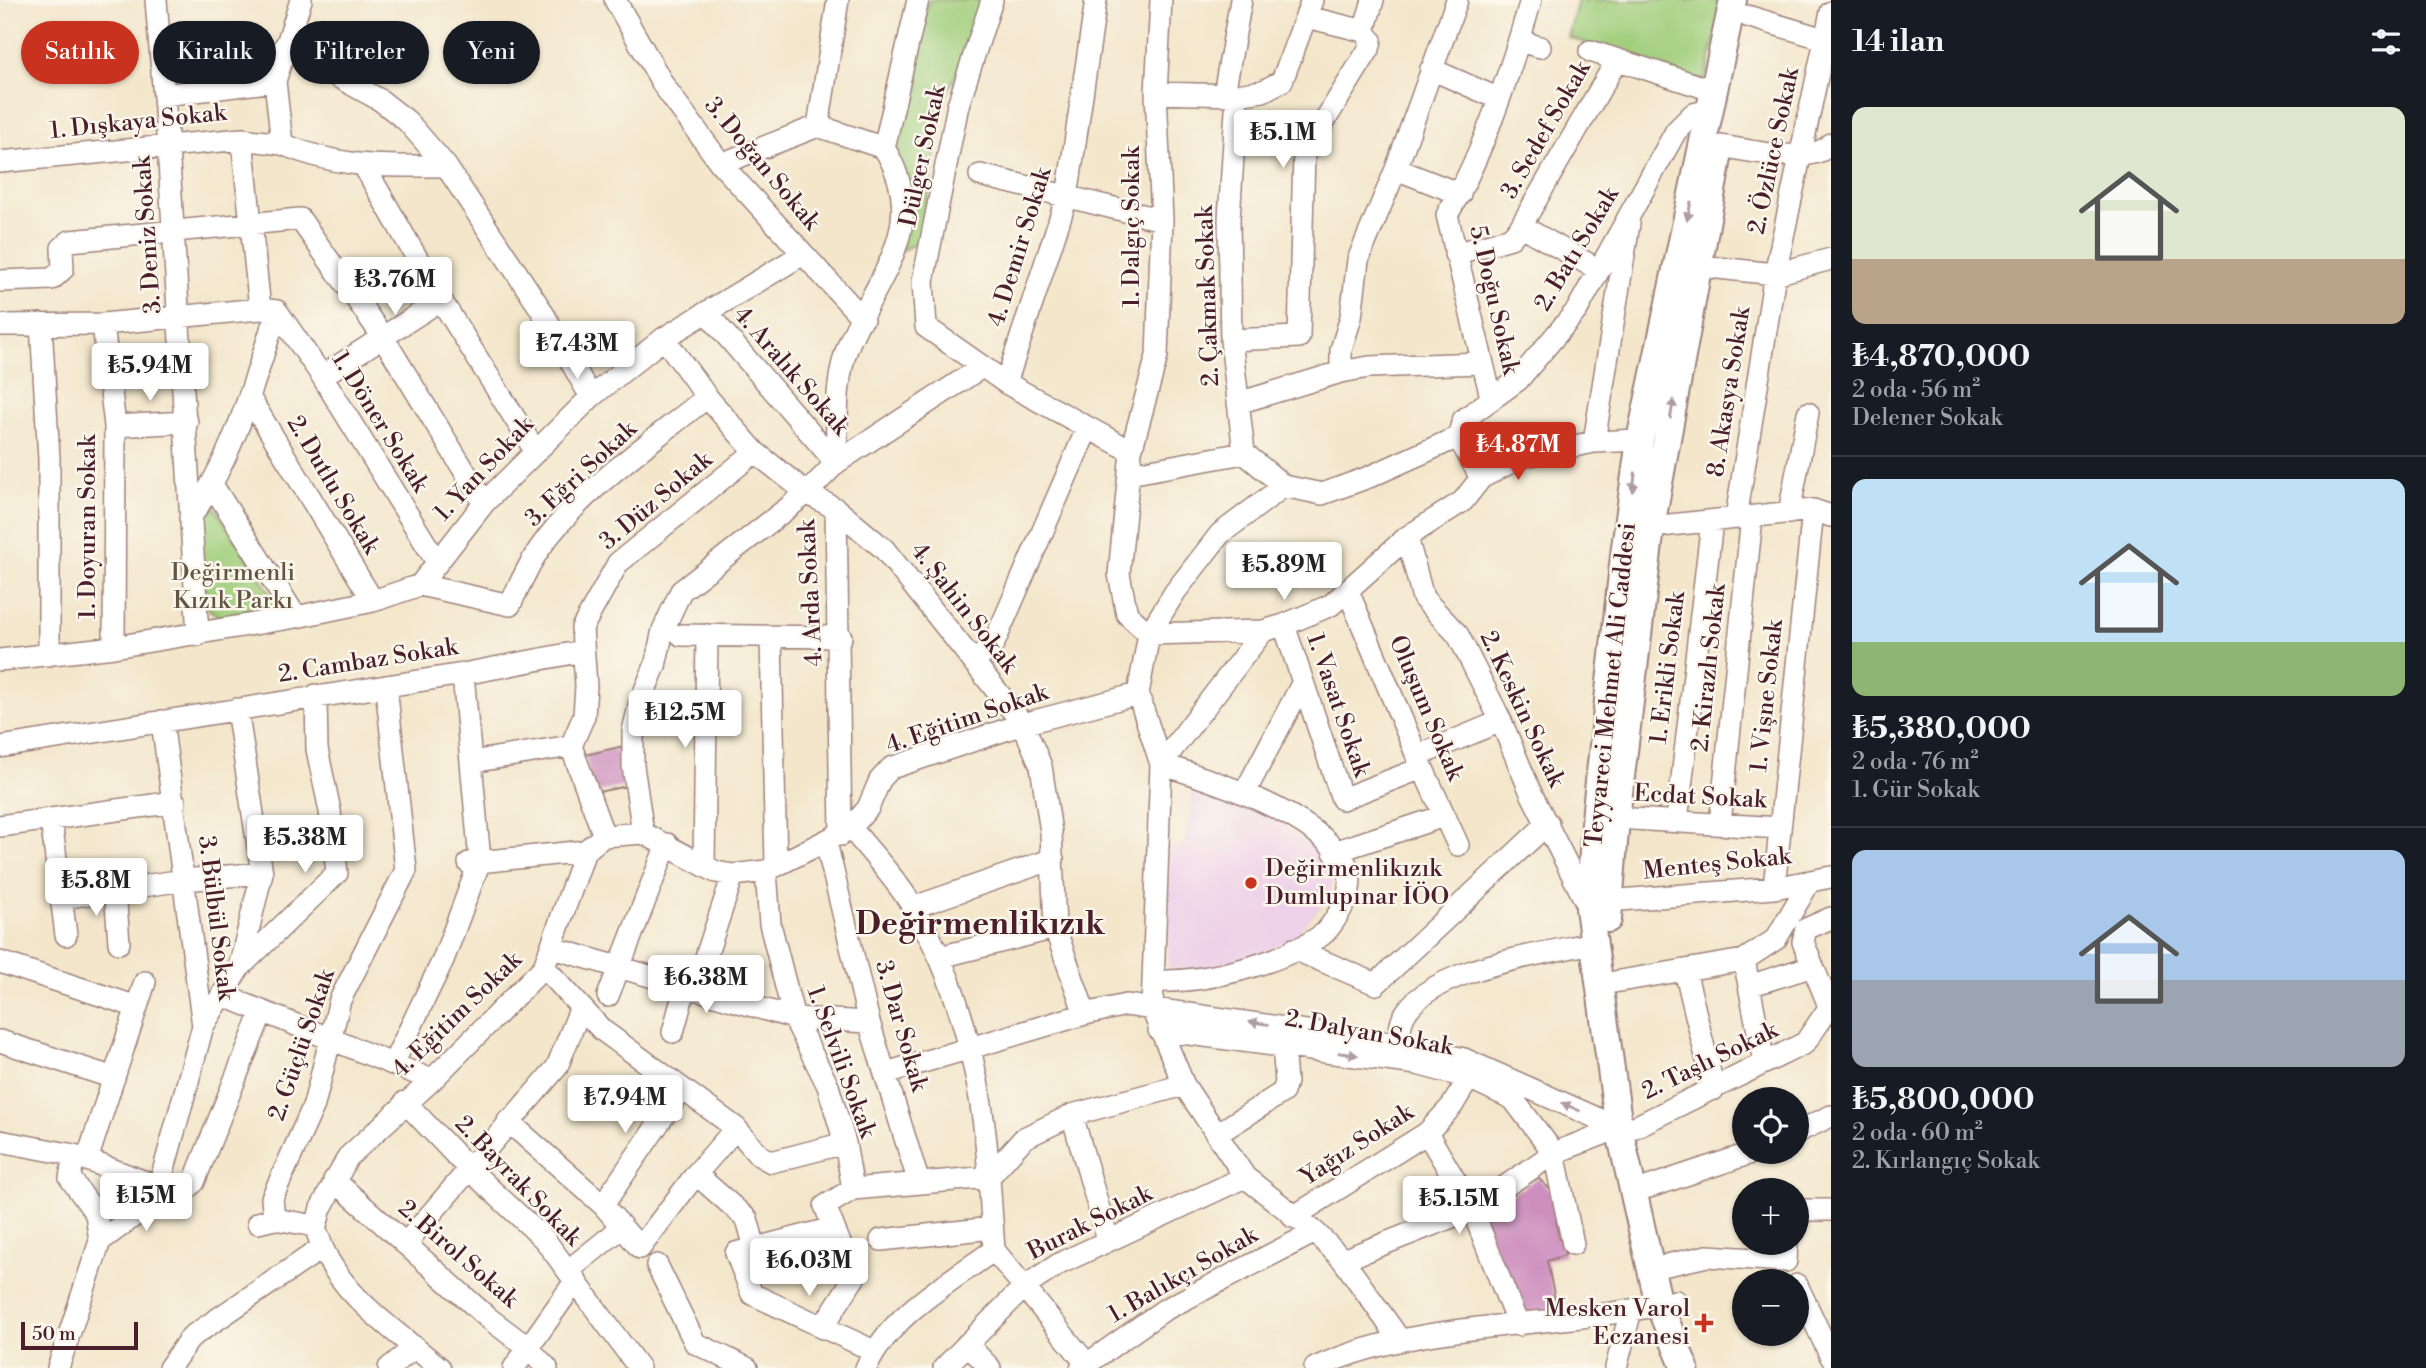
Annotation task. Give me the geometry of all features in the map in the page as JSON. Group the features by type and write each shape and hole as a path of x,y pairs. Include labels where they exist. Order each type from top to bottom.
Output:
{"main road":[{"name":"Teyyareci Mehmet Ali Caddesi","path":"1702,1368 1668,1303 1667,1265 1649,1187 1627,1128 1614,982 1598,905 1600,768 1640,440 1713,101 1743,5"},
{"name":"Teyyareci Mehmet Ali Caddesi","path":"1685,1368 1627,1128 1592,943 1616,818 1651,527 1743,5"}],"street":[{"name":"3. Deniz Sokak","path":"156,0 180,316 198,635"},
{"path":"276,76 301,0"},
{"name":"3. Doğan Sokak","path":"615,0 664,86 721,164 863,319"},
{"path":"818,126 838,0"},
{"path":"884,148 918,0"},
{"name":"Dülger Sokak","path":"982,367 926,327 923,281 958,105 992,0"},
{"name":"4. Demir Sokak","path":"1006,383 1067,197 1096,0"},
{"name":"1. Dalgıç Sokak","path":"1149,634 1127,614 1119,574 1131,451 1157,356 1162,220 1156,93 1161,0"},
{"name":"2. Çakmak Sokak","path":"1241,0 1231,95 1229,219 1231,340 1244,453"},
{"path":"1364,31 1373,0"},
{"path":"1341,372 1340,350 1351,317 1358,260 1396,169 1457,0"},
{"path":"1396,169 1460,194 1519,41 1531,0"},
{"path":"1743,5 1828,40"},
{"path":"1156,93 1231,95 1263,91 1282,80 1310,8 1364,31 1371,40 1304,154 1300,337 1231,340"},
{"name":"2. Özlüce Sokak","path":"1775,274 1798,156 1828,40 1831,12"},
{"path":"1519,41 1540,47"},
{"path":"284,47 380,100 407,121 446,166 540,308 591,397"},
{"path":"1590,51 1713,101"},
{"name":"3. Sedef Sokak","path":"1521,226 1617,60"},
{"path":"1431,69 1497,98"},
{"path":"164,95 245,84"},
{"path":"275,84 282,144"},
{"name":"2. Batı Sokak","path":"1458,437 1463,419 1518,380 1577,310 1676,131 1693,114 1713,101"},
{"path":"721,164 818,126 884,148 900,173 903,214 891,262 848,346 839,379 836,463"},
{"path":"190,518 213,486 249,397 268,310 252,222 242,139"},
{"name":"1. Dışkaya Sokak","path":"0,162 242,139 282,144 318,159 364,166 446,166"},
{"path":"1720,146 1798,156 1824,152 1831,144"},
{"path":"364,166 441,300 534,449"},
{"path":"980,175 1162,220"},
{"name":"5. Doğu Sokak","path":"1460,194 1447,215 1491,397"},
{"path":"1594,442 1630,212"},
{"path":"0,281 52,279 63,270 62,248 70,240 300,219 383,337 484,503"},
{"path":"1455,254 1511,238 1521,226 1599,270"},
{"name":"1. Yan Sokak","path":"420,585 484,503 534,449 591,397 664,338 803,254"},
{"path":"1699,266 1775,274 1831,259"},
{"name":"8. Akasya Sokak","path":"1744,517 1775,274"},
{"path":"322,376 441,300"},
{"path":"0,325 103,324 268,310"},
{"name":"1. Döner Sokak","path":"268,310 322,376 437,562"},
{"name":"4. Aralık Sokak","path":"707,313 836,463"},
{"path":"41,324 49,459 48,655"},
{"name":"1. Doyuran Sokak","path":"103,324 115,426 114,647"},
{"name":"4. Arda Sokak","path":"664,338 707,397 755,452 807,493 836,509 841,636 839,835"},
{"path":"1238,403 1341,372 1369,367 1481,363"},
{"path":"473,862 585,851 604,836 643,833 632,731 640,702 655,666 663,630 681,591 807,493 836,463 982,367 1087,429 1131,451"},
{"name":"2. Dutlu Sokak","path":"249,397 373,601"},
{"name":"3. Eğri Sokak","path":"420,585 510,605 539,549 561,523 617,471 707,397"},
{"path":"1789,513 1808,413"},
{"path":"115,426 187,422"},
{"path":"974,663 994,643 1087,429"},
{"path":"1129,474 1244,453 1284,486 1322,494 1369,477 1458,437 1481,478"},
{"path":"1149,634 1263,631 1284,625 1331,605 1407,537 1463,501 1481,478 1521,457 1594,442 1640,440"},
{"name":"3. Düz Sokak","path":"571,746 584,716 586,686 582,628 605,602 618,563 755,452"},
{"path":"213,486 296,617"},
{"path":"1284,486 1220,534 1175,592 1149,634 1138,694 1161,764 1152,1009 1184,1086 1245,1177 1314,1232 1343,1260 1400,1340"},
{"name":"4. Şahin Sokak","path":"836,509 884,549 1023,724 1041,766 1053,859 1055,928 1085,1014"},
{"path":"1651,527 1789,513 1822,513"},
{"name":"1. Vişne Sokak","path":"1774,888 1822,513"},
{"name":"2. Kirazlı Sokak","path":"1720,824 1744,517"},
{"name":"1. Erikli Sokak","path":"1677,821 1712,521"},
{"name":"2. Keskin Sokak","path":"1407,537 1423,598 1458,635 1501,721 1531,793 1598,905"},
{"path":"0,660 198,635 373,601 420,585"},
{"name":"Oluşum Sokak","path":"1348,591 1419,762 1458,845"},
{"name":"1. Vasat Sokak","path":"1284,625 1342,799 1501,721"},
{"path":"1161,764 1263,631"},
{"path":"681,635 841,636"},
{"path":"704,865 707,635"},
{"name":"1. Selvili Sokak","path":"771,636 770,924 794,1018 828,1086 845,1143 853,1189"},
{"name":"2. Cambaz Sokak","path":"0,747 316,695 463,674 583,651"},
{"path":"393,1064 443,960 473,862 471,762 463,674"},
{"path":"1244,794 1303,682"},
{"name":"2. Güçlü Sokak","path":"316,1226 266,1221 272,1198 314,1105 340,1000 400,871 386,685"},
{"name":"4. Eğitim Sokak","path":"643,833 704,865 733,875 771,869 839,835 868,808 880,780 891,768 1023,724 1138,694"},
{"path":"203,1026 239,968 337,873 330,811 317,749 316,695"},
{"path":"237,709 262,873 239,968"},
{"name":"3. Bülbül Sokak","path":"162,722 203,1026 171,1196"},
{"path":"471,762 571,746 604,836"},
{"path":"1154,981 1184,982 1277,958 1323,934 1340,911 1350,889 1347,866 1334,852 1289,816 1244,794 1161,764"},
{"path":"0,826 174,802"},
{"path":"1334,852 1444,816"},
{"name":"Ecdat Sokak","path":"1616,818 1780,828"},
{"path":"51,820 66,935"},
{"path":"1294,949 1376,984 1548,823"},
{"path":"839,835 914,907 940,957 968,1047 989,1177 994,1250 1084,1366"},
{"name":"3. Dar Sokak","path":"839,835 869,1022 919,1183"},
{"path":"608,996 617,966 667,845"},
{"name":"4. Eğitim Sokak","path":"316,1226 334,1180 348,1157 432,1080 549,958 585,851"},
{"path":"914,907 1053,859"},
{"path":"61,898 184,880 262,873"},
{"path":"673,1032 733,875"},
{"name":"Menteş Sokak","path":"1598,905 1774,888 1831,877"},
{"path":"1614,982 1744,960 1776,939 1810,881"},
{"path":"115,890 119,943"},
{"path":"1830,1006 1802,942 1806,929 1831,918"},
{"path":"940,957 1055,928"},
{"path":"1397,1044 1404,1017 1430,988 1465,972 1592,943"},
{"path":"549,958 617,966 794,1018 869,1022"},
{"path":"549,958 581,1007 602,1030 736,1128 759,1155 771,1162 845,1143"},
{"path":"1744,960 1764,1062"},
{"path":"0,962 137,1007"},
{"path":"1749,986 1813,967"},
{"path":"1685,970 1714,1089"},
{"path":"58,1368 100,1241 96,1214 70,1178 114,1078 145,982"},
{"path":"222,995 432,1080"},
{"path":"886,1073 1085,1014 1126,1005 1152,1009"},
{"name":"2. Taşlı Sokak","path":"1627,1128 1714,1089 1805,1043 1830,1006"},
{"path":"405,1244 557,1067 581,1007"},
{"name":"2. Dalyan Sokak","path":"1152,1009 1397,1044 1464,1059 1627,1128"},
{"path":"100,1241 194,1182 262,1012"},
{"name":"2. Dalyan Sokak","path":"1159,1030 1417,1064 1469,1078 1513,1099 1554,1153"},
{"path":"0,1041 114,1078"},
{"path":"1217,1134 1283,1092 1286,1082 1283,1045"},
{"name":"Yağız Sokak","path":"1293,1217 1427,1133 1452,1106 1469,1078"},
{"path":"822,1328 854,1278 825,1206 853,1189 989,1177 1024,1138 1072,1115 1184,1086"},
{"path":"603,1205 682,1089"},
{"name":"2. Bayrak Sokak","path":"405,1102 468,1168 545,1240 639,1368"},
{"path":"1072,1115 1108,1240"},
{"path":"1809,1126 1831,1116"},
{"path":"508,1121 603,1205 620,1228 640,1248 695,1174 736,1128"},
{"path":"1343,1260 1472,1209 1554,1153 1627,1128"},
{"path":"1427,1133 1472,1209 1518,1325"},
{"path":"0,1141 80,1157 171,1196"},
{"path":"1554,1153 1573,1244"},
{"path":"1649,1187 1732,1159"},
{"path":"695,1174 747,1219 746,1251 752,1294 822,1328 870,1359 909,1311 994,1250"},
{"name":"Burak Sokak","path":"944,1368 1024,1287 1059,1264 1245,1177"},
{"name":"2. Birol Sokak","path":"334,1180 487,1317 527,1347 547,1368"},
{"path":"1809,1210 1831,1210"},
{"path":"316,1226 322,1248 350,1290 440,1368"},
{"path":"514,1368 572,1275 620,1228"},
{"path":"746,1251 834,1228"},
{"path":"881,1240 992,1228"},
{"name":"1. Balıkçı Sokak","path":"1084,1366 1164,1310 1314,1232"},
{"path":"169,1368 191,1337 322,1248"},
{"path":"1667,1265 1707,1256 1732,1255"},
{"path":"657,1265 695,1343 747,1368"},
{"path":"1326,1366 1400,1340 1668,1303"},
{"path":"1616,1368 1631,1310"},
{"path":"1809,1310 1831,1357"},
{"path":"967,1344 990,1368"},
{"path":"389,1368 415,1347"}],"shaded area":[{"name":"Değirmenlikızık Dumlupınar İÖO","path":"1194,783 1263,810 1338,866 1327,900 1292,939 1253,956 1201,969 1168,968 1170,847 1184,847"}],"green space":[{"path":"929,0 985,0 974,35 944,100 920,242 900,251 906,181 895,148"},
{"path":"1578,0 1723,0 1705,82 1568,37"},
{"name":"Değirmenli Kızık Parkı","path":"214,506 279,607 221,618 207,608 199,527"}],"building":[{"path":"624,746 632,785 593,793 585,755"},
{"path":"1538,1178 1554,1193 1557,1229 1565,1255 1547,1261 1557,1309 1525,1318 1480,1214"}],"place":[{"name":"Değirmenlikızık Dumlupınar İÖO","path":"1251,883"},
{"name":"Mesken Varol Eczanesi","path":"1704,1323"}],"district":[{"name":"Değirmenlikızık","path":"980,924"}]}
